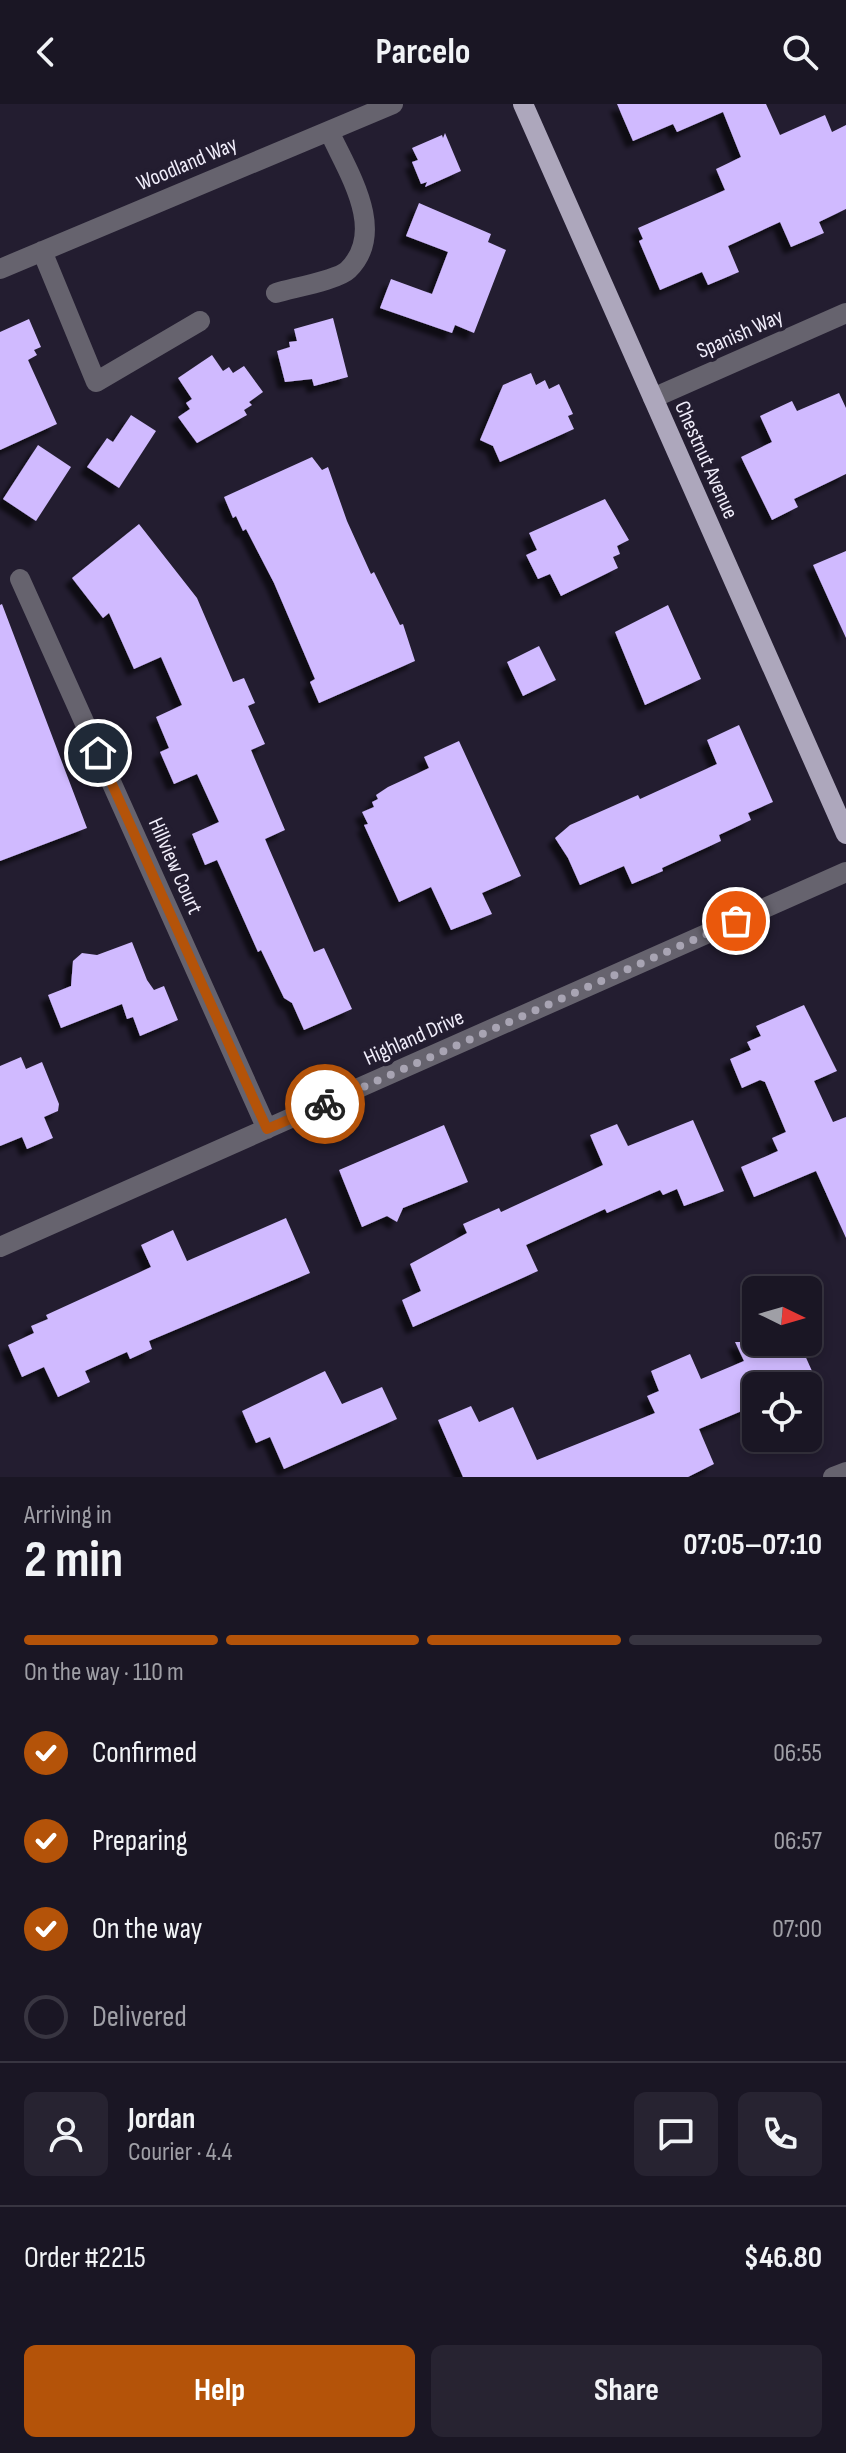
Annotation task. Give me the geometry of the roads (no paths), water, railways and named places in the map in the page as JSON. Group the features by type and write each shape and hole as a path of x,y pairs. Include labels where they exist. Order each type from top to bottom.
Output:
{"main road":[{"name":"Chestnut Avenue","path":"523,104 846,834"}],"street":[{"name":"Woodland Way","path":"0,269 393,104"},
{"path":"276,293 347,272 366,243 361,199 329,131"},
{"path":"42,251 96,382 200,321"},
{"name":"Spanish Way","path":"653,398 846,313"},
{"name":"Hillview Court","path":"20,579 267,1129"},
{"name":"Highland Drive","path":"0,1247 846,872"},
{"path":"833,1477 846,1472"}]}
